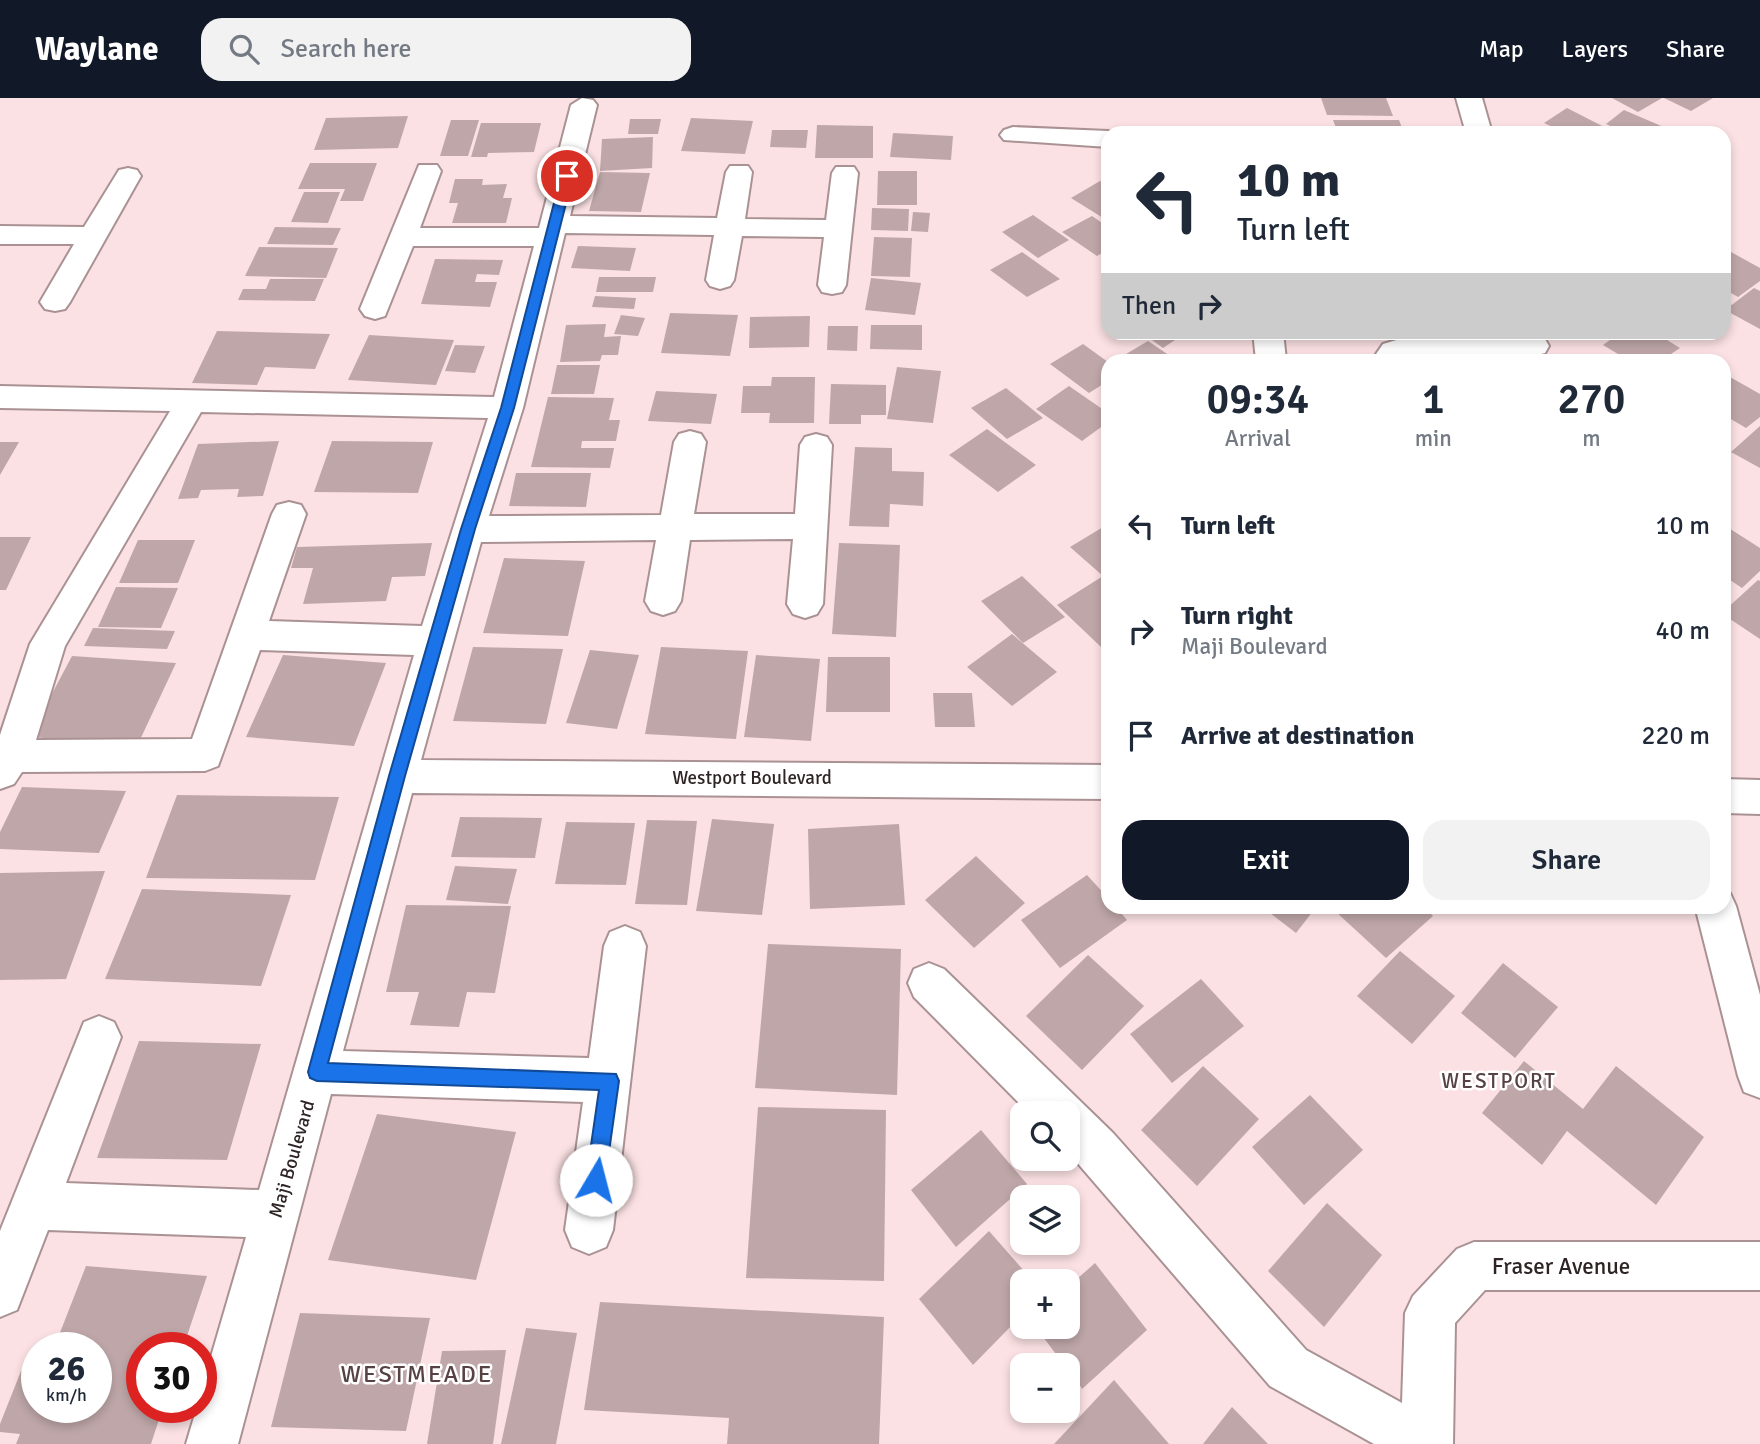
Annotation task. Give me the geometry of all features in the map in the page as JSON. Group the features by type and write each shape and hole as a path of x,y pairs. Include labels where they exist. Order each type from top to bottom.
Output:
{"street":[{"path":"1469,98 1477,126"},
{"name":"Maji Boulevard","path":"212,1444 397,776 438,641 468,529 507,408 584,105"},
{"path":"1013,135 1101,139"},
{"path":"375,309 428,171"},
{"path":"720,280 739,172"},
{"path":"832,285 845,173"},
{"path":"55,302 128,176"},
{"path":"403,237 553,230 838,229"},
{"path":"0,235 93,236"},
{"path":"1392,354 1410,346 1534,346"},
{"path":"0,397 507,408"},
{"path":"192,401 48,643 6,764 205,755 289,514"},
{"path":"663,601 690,442"},
{"path":"805,604 816,445"},
{"path":"468,529 810,526"},
{"path":"246,635 438,641"},
{"name":"Westport Boulevard","path":"397,776 1101,782"},
{"path":"1731,796 1760,797"},
{"path":"1717,914 1760,1076"},
{"path":"589,1230 625,946"},
{"path":"929,983 1049,1101"},
{"path":"0,1293 99,1037"},
{"path":"317,1072 609,1081"},
{"path":"1080,1132 1288,1368 1426,1444"},
{"path":"34,1206 277,1214"},
{"name":"Fraser Avenue","path":"1426,1444 1430,1313 1474,1266 1760,1266"}],"building":[{"path":"1321,98 1386,98 1393,116 1327,115"},
{"path":"1612,98 1662,98 1638,112"},
{"path":"1664,98 1713,98 1691,111"},
{"path":"1567,108 1602,126 1550,126 1544,123"},
{"path":"1624,110 1661,126 1610,126 1606,124"},
{"path":"408,116 398,148 314,150 326,118"},
{"path":"691,118 753,121 745,154 681,151"},
{"path":"630,119 661,119 658,134 628,134"},
{"path":"451,120 479,120 468,156 440,156"},
{"path":"1333,120 1399,120 1401,126 1335,126"},
{"path":"481,123 541,123 534,152 488,153 487,157 471,157"},
{"path":"817,125 873,126 873,158 815,158"},
{"path":"772,130 808,130 806,148 770,147"},
{"path":"893,133 953,136 951,160 890,157"},
{"path":"653,137 652,168 600,171 602,139"},
{"path":"310,163 377,163 363,201 340,201 345,189 298,189"},
{"path":"878,171 917,171 917,205 877,205"},
{"path":"600,172 650,173 641,212 589,211"},
{"path":"455,179 483,179 482,185 507,184 503,198 512,198 506,223 452,223 458,203 449,203"},
{"path":"1100,181 1101,217 1071,198"},
{"path":"304,192 340,192 328,223 291,222"},
{"path":"872,208 909,209 908,231 871,230"},
{"path":"913,212 930,213 928,232 911,231"},
{"path":"1033,215 1069,240 1038,258 1002,232"},
{"path":"1092,216 1101,222 1101,254 1097,256 1062,232"},
{"path":"275,227 341,228 333,245 267,244"},
{"path":"874,237 912,238 910,277 871,276"},
{"path":"578,246 636,248 630,271 571,268"},
{"path":"259,247 338,248 326,278 245,276"},
{"path":"1022,252 1060,279 1027,297 990,270"},
{"path":"1731,252 1760,268 1760,281 1738,297 1731,293"},
{"path":"435,259 503,260 499,275 477,274 475,282 497,282 490,307 421,304"},
{"path":"599,277 656,277 653,292 596,292"},
{"path":"871,278 921,283 915,315 865,310"},
{"path":"270,279 324,279 315,301 238,300 243,289 266,289"},
{"path":"1754,288 1760,291 1760,329 1731,313 1731,305"},
{"path":"595,296 636,298 634,309 592,307"},
{"path":"670,313 738,315 730,356 661,353"},
{"path":"621,315 645,318 638,336 614,334"},
{"path":"810,316 809,347 749,348 750,317"},
{"path":"606,324 604,337 621,336 618,355 602,355 600,361 560,362 566,325"},
{"path":"871,325 922,325 922,350 870,349"},
{"path":"828,326 858,326 857,351 827,350"},
{"path":"217,331 330,334 315,369 265,367 257,385 192,383"},
{"path":"369,335 454,340 436,385 348,380"},
{"path":"1152,340 1175,340 1163,348"},
{"path":"1610,340 1667,340 1680,348 1671,354 1618,354 1603,345"},
{"path":"1148,341 1167,354 1126,354"},
{"path":"1083,344 1101,357 1101,385 1089,393 1050,364"},
{"path":"455,345 485,346 475,373 445,371"},
{"path":"557,365 600,365 594,394 551,394"},
{"path":"897,367 941,371 933,423 887,419"},
{"path":"772,377 815,377 814,423 769,423 770,413 741,413 743,386 771,386"},
{"path":"1731,378 1760,394 1760,417 1746,428 1731,419"},
{"path":"831,384 886,385 886,415 861,415 861,424 829,424"},
{"path":"1069,386 1101,408 1101,427 1082,441 1036,409"},
{"path":"1006,388 1043,418 1007,439 971,408"},
{"path":"656,391 717,394 711,424 648,421"},
{"path":"548,397 614,398 609,420 620,420 616,441 582,441 581,448 614,448 610,468 531,467"},
{"path":"1760,426 1760,468 1731,452"},
{"path":"987,429 1036,465 998,492 949,455"},
{"path":"279,441 263,496 237,497 239,489 201,490 198,498 178,499 198,444"},
{"path":"332,441 433,442 418,493 314,492"},
{"path":"0,442 19,442 0,475"},
{"path":"855,447 892,448 892,471 924,472 923,506 890,504 889,527 849,526"},
{"path":"516,473 591,473 586,507 509,506"},
{"path":"1101,528 1101,574 1070,547"},
{"path":"1731,529 1760,548 1760,571 1742,588 1731,581"},
{"path":"0,537 31,537 6,590 0,590"},
{"path":"138,540 195,540 178,583 119,583"},
{"path":"432,543 425,576 392,577 386,601 303,604 313,568 291,568 297,547"},
{"path":"839,543 900,545 896,637 832,634"},
{"path":"504,558 585,561 568,636 483,633"},
{"path":"1022,576 1065,617 1023,643 981,601"},
{"path":"1101,577 1101,647 1057,605"},
{"path":"1760,581 1760,639 1731,620 1731,605"},
{"path":"116,587 178,588 161,628 98,627"},
{"path":"93,628 175,631 167,649 84,646"},
{"path":"1012,634 1057,672 1012,706 967,667"},
{"path":"473,647 563,649 546,724 453,721"},
{"path":"661,647 748,651 736,739 645,734"},
{"path":"590,650 639,655 617,729 566,723"},
{"path":"283,655 386,663 354,746 246,737"},
{"path":"756,655 820,659 811,741 744,737"},
{"path":"72,656 176,663 138,744 29,737"},
{"path":"828,657 890,657 890,712 826,712"},
{"path":"933,693 972,693 975,727 935,727"},
{"path":"22,787 126,791 99,853 0,849 0,832"},
{"path":"177,795 339,797 315,880 146,878"},
{"path":"460,817 542,818 535,858 451,857"},
{"path":"712,819 774,824 762,915 696,911"},
{"path":"647,820 697,821 687,905 635,904"},
{"path":"566,822 635,823 626,885 555,884"},
{"path":"899,824 905,905 810,909 808,829"},
{"path":"976,856 1025,903 974,948 925,900"},
{"path":"455,866 517,869 508,904 446,900"},
{"path":"105,871 66,979 0,980 0,873"},
{"path":"1087,875 1101,890 1101,914 1122,914 1127,920 1060,968 1021,920"},
{"path":"142,889 291,895 261,986 105,979"},
{"path":"406,905 511,906 495,993 467,992 459,1027 410,1025 419,992 386,992"},
{"path":"1271,914 1311,914 1296,933"},
{"path":"1338,914 1433,916 1386,958"},
{"path":"768,944 901,949 897,1095 755,1088"},
{"path":"1400,951 1455,996 1412,1044 1357,996"},
{"path":"1088,955 1144,1006 1082,1070 1026,1016"},
{"path":"1503,963 1558,1007 1515,1058 1461,1013"},
{"path":"1201,979 1244,1026 1172,1083 1130,1034"},
{"path":"139,1041 261,1044 227,1160 97,1158"},
{"path":"1524,1061 1583,1109 1616,1066 1704,1137 1656,1205 1567,1131 1542,1165 1482,1113"},
{"path":"1203,1066 1259,1119 1197,1186 1141,1130"},
{"path":"1310,1095 1363,1150 1304,1205 1252,1147"},
{"path":"758,1107 886,1110 884,1281 746,1278"},
{"path":"377,1114 516,1132 476,1280 328,1260"},
{"path":"981,1130 1010,1164 1010,1171 1016,1171 1027,1184 1010,1185 1010,1199 956,1247 911,1190"},
{"path":"1327,1203 1382,1255 1324,1327 1268,1271"},
{"path":"989,1231 1022,1269 1010,1269 1010,1327 973,1365 919,1299"},
{"path":"1095,1263 1147,1330 1082,1389 1080,1353 1055,1353 1045,1339 1080,1339 1080,1276"},
{"path":"86,1266 207,1276 188,1332 126,1332 126,1423 158,1423 151,1444 16,1444 20,1434 0,1432 0,1424 21,1371 21,1423 112,1423 112,1332 60,1332"},
{"path":"600,1302 884,1317 879,1444 727,1444 729,1418 584,1410"},
{"path":"300,1313 430,1318 406,1431 271,1427"},
{"path":"526,1328 577,1333 556,1444 501,1444"},
{"path":"506,1350 493,1444 427,1444 442,1351"},
{"path":"1114,1380 1169,1444 1054,1444 1074,1423 1080,1423 1080,1416"},
{"path":"1232,1407 1268,1444 1203,1444"}],"district":[{"name":"WESTPORT","path":"1499,1081"},
{"name":"WESTMEADE","path":"417,1374"}],"route":[{"path":"567,176 507,408 468,529 438,641 397,776 317,1072 609,1081 596,1180"}]}
